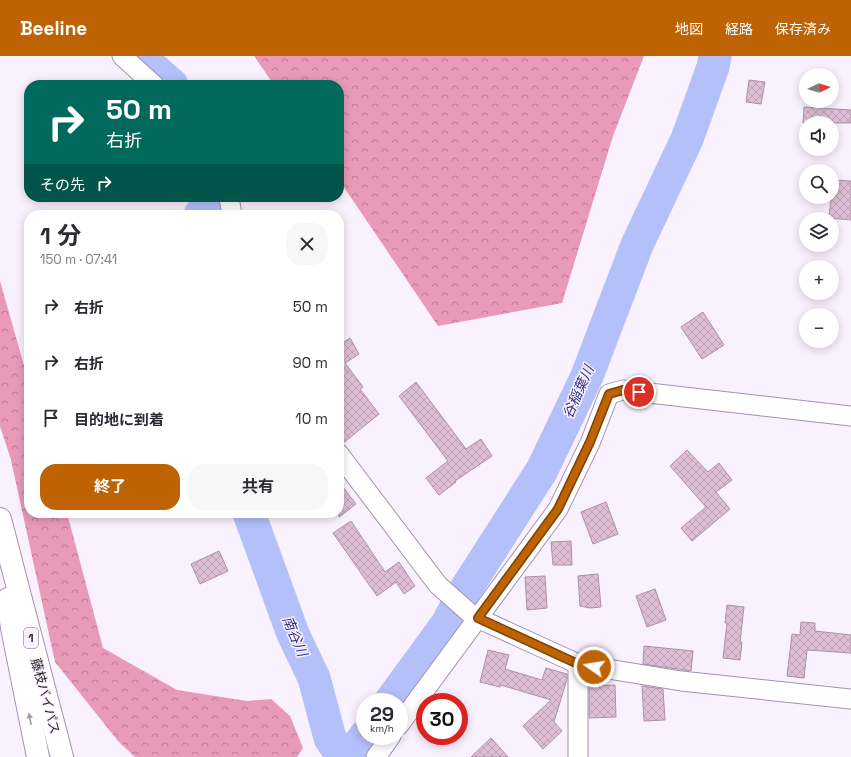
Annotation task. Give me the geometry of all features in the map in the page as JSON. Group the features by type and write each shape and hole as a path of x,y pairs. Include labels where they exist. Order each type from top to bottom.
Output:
{"highway":[{"name":"藤枝バイパス","path":"0,519 62,757"},
{"name":"1","path":"0,535 12,628 38,757"}],"street":[{"path":"122,56 148,80"},
{"path":"408,713 476,617 558,509 590,442 609,394 623,390 851,416"},
{"path":"344,461 438,585 476,617 578,664 681,681 851,699"},
{"path":"578,664 578,757"},
{"path":"376,757 385,745"}],"green space":[{"path":"254,56 644,56 613,136 562,303 438,326 344,187 344,80 271,80"},
{"path":"0,281 24,365 24,518 68,518 103,648 177,690 247,701 271,699 290,716 303,748 297,757 135,757 118,741 55,662 11,460 0,426"}],"building":[{"path":"749,80 765,82 761,104 746,102"},
{"path":"804,108 851,110 851,123 839,123 839,116 803,116"},
{"path":"839,180 851,181 851,220 839,219 839,212 830,212 830,204 839,204"},
{"path":"703,312 724,345 702,359 681,327"},
{"path":"350,338 359,354 345,363 363,387 360,389 379,414 344,442 344,342"},
{"path":"416,382 466,449 481,439 492,456 455,481 456,482 439,495 426,478 448,461 399,396"},
{"path":"687,450 708,472 719,463 732,480 716,492 730,509 692,541 681,528 706,507 670,466"},
{"path":"344,488 356,504 344,513"},
{"path":"606,502 618,534 593,544 581,512"},
{"path":"351,521 385,572 399,562 415,586 404,594 396,582 377,596 333,533"},
{"path":"571,541 572,565 553,565 551,542"},
{"path":"219,551 228,571 200,584 191,564"},
{"path":"598,574 601,607 590,608 580,606 578,576"},
{"path":"545,576 547,608 527,610 525,577"},
{"path":"655,589 666,620 647,627 636,596"},
{"path":"727,605 744,607 740,642 742,642 740,660 723,658 727,623 725,623"},
{"path":"801,622 815,623 815,631 851,635 851,653 807,650 804,678 787,676 792,634 800,635"},
{"path":"644,646 693,651 691,671 643,664"},
{"path":"488,650 509,655 505,669 542,680 546,668 567,674 567,679 554,722 562,731 543,749 523,726 551,700 501,685 500,687 480,682"},
{"path":"615,685 616,717 589,718 589,686"},
{"path":"642,686 663,689 665,720 644,721"},
{"path":"491,738 508,757 471,757"}],"waterway":[{"name":"南谷川","path":"139,56 166,80"},
{"name":"谷稲葉川","path":"397,693 447,624 464,592 542,470 587,376 637,245 687,139 713,67 715,56"},
{"name":"南谷川","path":"204,210 209,202"},
{"name":"南谷川","path":"251,518 293,634 314,678 330,738 343,757"},
{"name":"谷稲葉川","path":"350,757 359,745"}],"route":[{"path":"594,667 578,664 478,618 558,509 590,442 609,394 623,390 639,392"}]}
